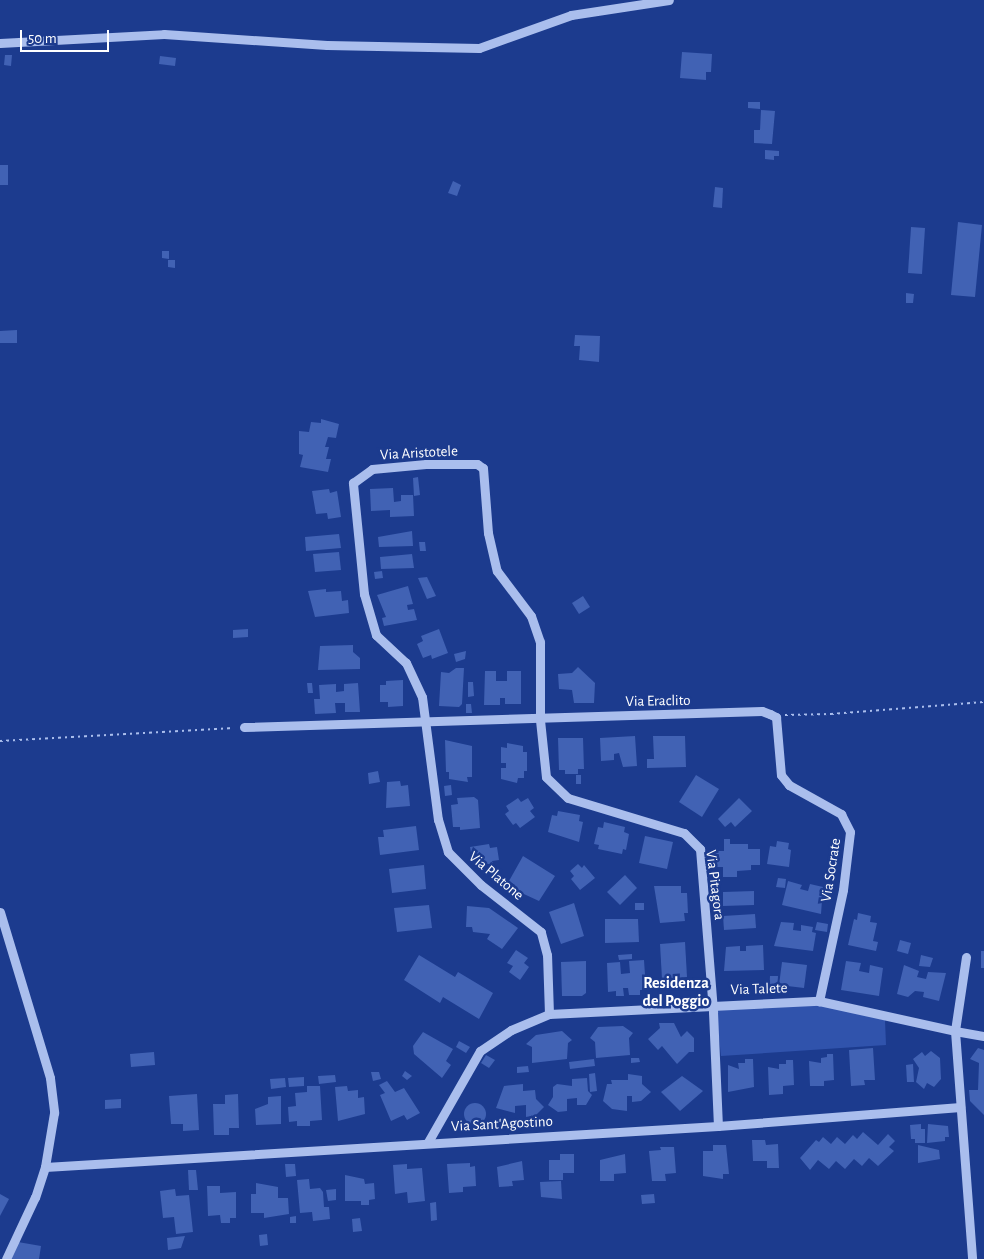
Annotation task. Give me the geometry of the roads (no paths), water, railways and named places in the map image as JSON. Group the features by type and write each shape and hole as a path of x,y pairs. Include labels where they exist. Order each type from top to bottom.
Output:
{"street":[{"path":"0,43 164,34 327,45 479,48 571,15 668,0"},
{"name":"Via Aristotele","path":"424,723 418,689 406,663 376,635 364,594 353,483 372,468 426,464 477,464 483,468 488,533 497,571 531,616 540,642 540,720"},
{"name":"Via Eraclito","path":"244,728 540,720 762,711 776,717"},
{"name":"Via Socrate","path":"776,717 781,775 789,785 841,814 850,832 843,890 819,1001"},
{"name":"Via Pitagora","path":"540,720 546,777 568,798 684,833 700,849 713,1004 718,1126"},
{"name":"Via Platone","path":"424,723 438,820 448,852 481,886 541,932 547,955 550,1014"},
{"path":"0,912 50,1078 54,1114 45,1167 35,1197 6,1259"},
{"path":"966,957 955,1031 972,1259"},
{"name":"Via Talete","path":"428,1142 480,1051 510,1030 550,1014 713,1004 819,1001 984,1036"},
{"name":"Via Sant'Agostino","path":"45,1167 428,1142 718,1126 960,1107"}],"district":[{"name":"Residenza del Poggio","path":"676,992"}]}
